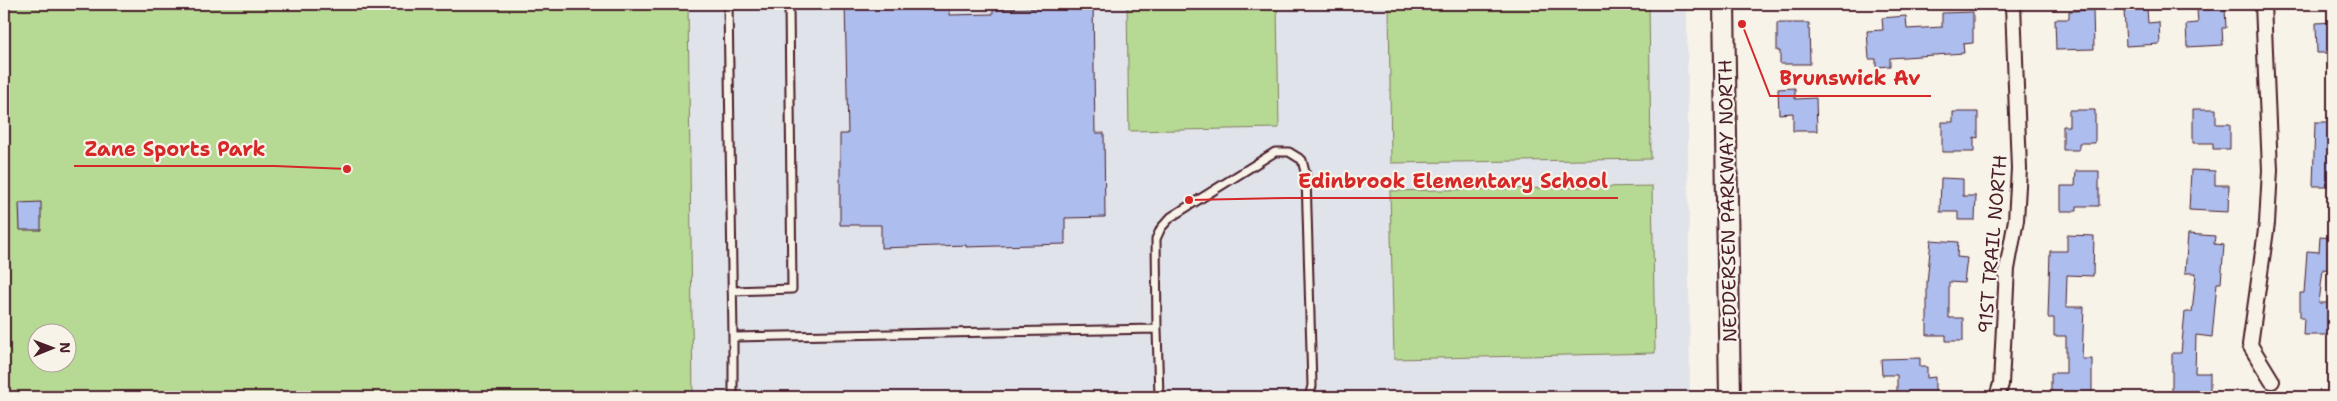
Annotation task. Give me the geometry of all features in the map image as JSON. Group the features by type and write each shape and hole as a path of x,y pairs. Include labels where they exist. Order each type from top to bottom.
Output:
{"street":[{"name":"NEDDERSEN PARKWAY NORTH","path":"1724,4 1730,397"},
{"name":"91ST TRAIL NORTH","path":"1997,397 2001,384 2007,269 2016,220 2019,169 2013,4"},
{"path":"2263,4 2270,170 2267,223 2250,345 2272,380"}],"lane":[{"path":"728,4 733,397"},
{"path":"732,291 792,289 789,4"},
{"path":"1159,397 1156,239 1161,228 1172,217 1275,152 1289,152 1302,160 1306,176 1312,386 1309,397"},
{"path":"733,338 1157,329"}],"shaded area":[{"path":"688,4 1687,4 1690,397 693,397"}],"green space":[{"path":"4,4 688,4 693,397 4,397"},
{"path":"1127,4 1277,4 1279,128 1129,131"},
{"path":"1389,4 1649,4 1651,159 1391,163"},
{"path":"1652,186 1655,353 1394,359 1390,191"},
{"path":"1418,393 1651,393 1651,397 1418,397"}],"building":[{"path":"845,4 903,4 903,9 950,8 950,15 993,14 993,9 1041,8 1041,4 1093,4 1095,133 1104,133 1105,217 1065,218 1065,244 966,247 966,245 881,248 881,225 840,225 840,134 848,134"},
{"path":"2225,8 2226,28 2222,28 2223,45 2187,47 2186,24 2198,23 2197,10"},
{"path":"2147,9 2148,23 2159,22 2160,44 2126,46 2124,10"},
{"path":"2093,10 2094,49 2056,50 2055,19 2069,19 2069,11"},
{"path":"1973,12 1973,43 1963,44 1964,53 1890,58 1890,66 1876,67 1876,59 1869,59 1867,31 1883,30 1882,18 1906,16 1907,29 1942,27 1942,13"},
{"path":"2333,22 2333,53 2317,53 2316,23"},
{"path":"1777,23 1809,23 1810,64 1780,64 1780,51 1777,51"},
{"path":"1795,88 1795,99 1816,98 1817,131 1793,131 1793,113 1779,114 1778,89"},
{"path":"2193,109 2216,109 2216,124 2230,124 2230,149 2213,149 2213,143 2193,143"},
{"path":"2069,110 2095,110 2095,143 2079,143 2079,150 2063,150 2063,126 2069,126"},
{"path":"1953,112 1978,112 1978,138 1974,137 1974,152 1942,152 1942,122 1953,122"},
{"path":"2315,122 2333,122 2333,186 2313,186"},
{"path":"2191,170 2215,171 2215,185 2229,185 2228,212 2189,210"},
{"path":"2076,171 2099,171 2099,206 2077,206 2077,211 2061,211 2061,186 2075,186"},
{"path":"1941,178 1963,179 1963,196 1976,196 1975,220 1958,220 1958,212 1940,212"},
{"path":"41,202 41,230 20,230 19,203"},
{"path":"2188,234 2215,236 2214,244 2224,245 2221,283 2217,283 2212,337 2196,335 2195,373 2210,373 2210,397 2192,397 2192,392 2172,392 2172,353 2181,353 2185,312 2192,312 2196,273 2185,273"},
{"path":"2067,235 2094,236 2093,276 2067,275 2066,307 2084,307 2082,359 2092,359 2092,397 2051,397 2051,373 2066,373 2066,336 2054,336 2054,318 2048,318 2050,251 2067,251"},
{"path":"2320,237 2333,238 2333,270 2323,269 2319,303 2333,303 2333,335 2303,335 2304,318 2300,318 2300,293 2304,293 2307,251 2319,252"},
{"path":"1931,240 1958,242 1957,257 1967,258 1964,283 1949,282 1949,318 1963,318 1963,341 1946,341 1946,335 1927,335 1927,283"},
{"path":"1920,358 1920,367 1927,367 1927,378 1935,377 1935,397 1918,397 1918,394 1897,395 1897,375 1882,375 1881,359"}],"place":[{"name":"Brunswick Av","path":"1742,24"},
{"name":"Zane Sports Park","path":"347,169"},
{"name":"Edinbrook Elementary School","path":"1189,200"}]}
